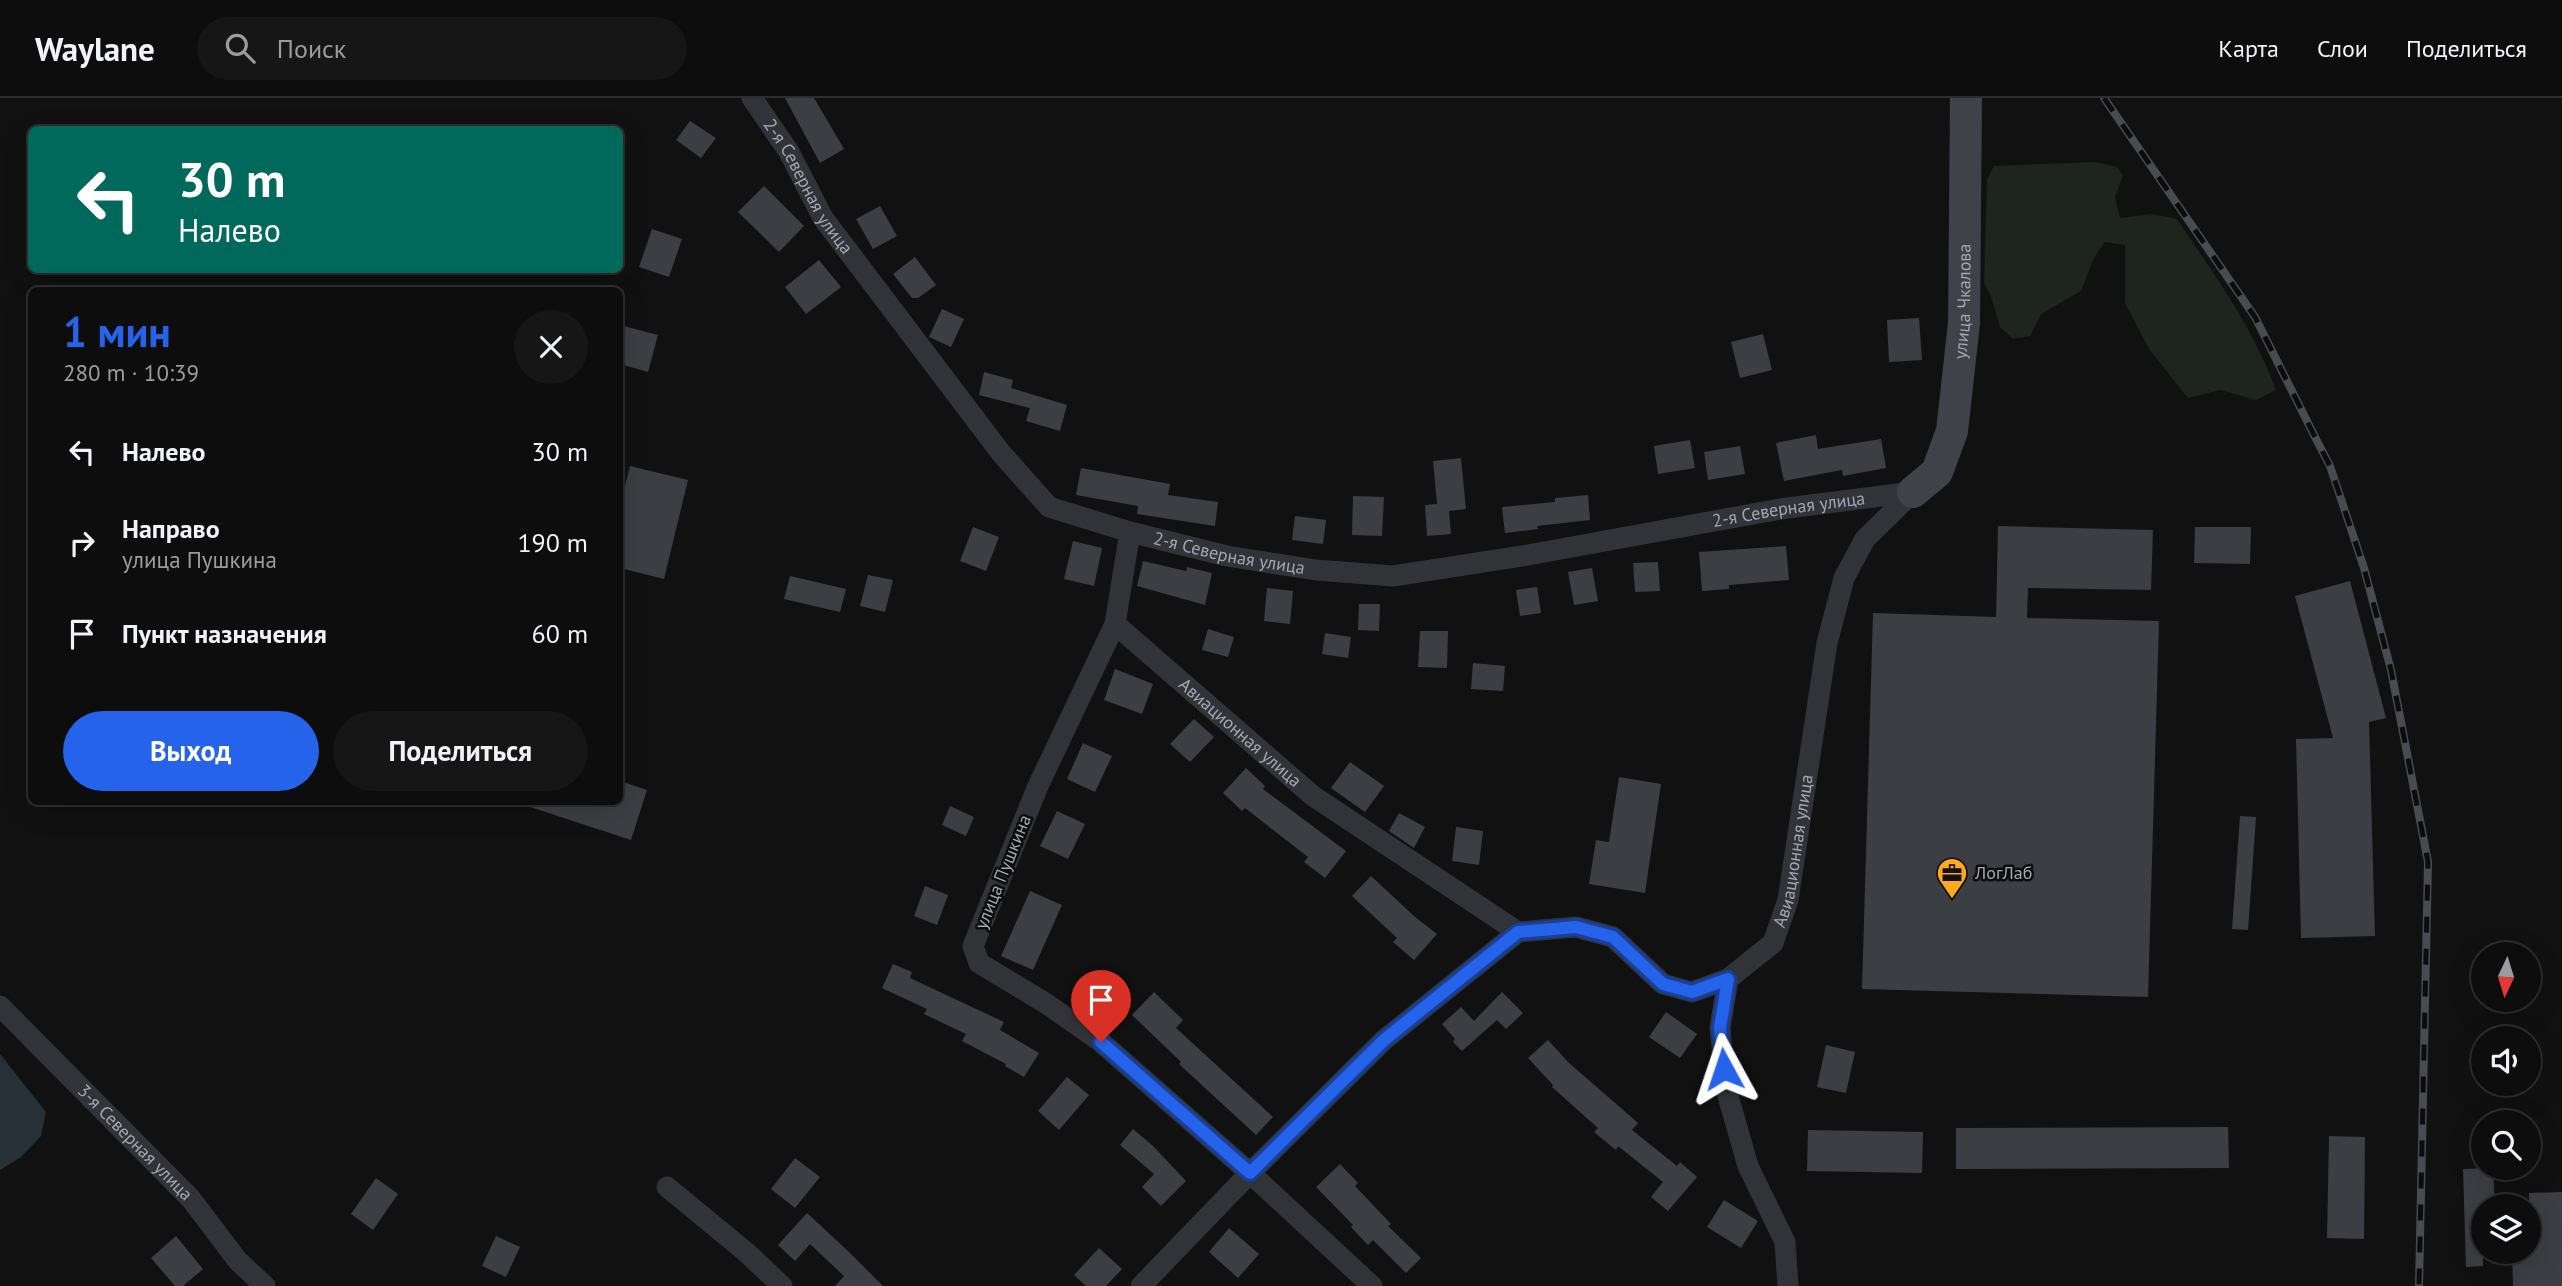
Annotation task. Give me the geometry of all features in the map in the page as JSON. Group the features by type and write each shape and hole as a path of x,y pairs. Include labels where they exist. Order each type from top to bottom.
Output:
{"street":[{"name":"2-я Северная улица","path":"752,98 789,152 822,218 1001,453 1049,507 1130,532 1227,556 1316,570 1394,576 1528,555 1780,509 1913,492"},
{"name":"улица Чкалова","path":"1913,492 1937,471 1952,431 1964,323 1966,98"},
{"name":"Авиационная улица","path":"1115,624 1313,796 1518,932 1576,927 1613,937 1663,984 1692,992 1728,979 1773,943 1788,900 1827,643 1844,578 1865,539 1913,492"},
{"path":"1115,624 1130,532"},
{"name":"улица Пушкина","path":"1115,624 1038,786 973,946 979,963 1047,1004 1101,1042 1250,1173 1372,1286"},
{"path":"1142,1286 1250,1173 1384,1040 1518,932"},
{"path":"1728,979 1720,1028 1726,1089 1748,1166 1785,1242 1788,1286"},
{"name":"3-я Северная улица","path":"0,1006 191,1199 238,1261 265,1286"},
{"path":"667,1187 746,1252 782,1286"}],"shaded area":[{"path":"2095,162 2117,167 2123,175 2115,197 2120,218 2152,214 2177,219 2244,322 2276,390 2256,400 2220,390 2188,398 2149,349 2125,303 2125,245 2105,242 2094,258 2081,291 2041,314 2030,336 2013,339 2000,327 1991,296 1984,283 1987,179 1994,166"},
{"path":"0,1054 46,1112 41,1136 21,1157 0,1170"}],"building":[{"path":"785,98 814,98 844,149 820,163"},
{"path":"690,121 716,138 701,158 676,140"},
{"path":"764,186 804,226 779,252 738,212"},
{"path":"880,206 897,236 873,249 856,219"},
{"path":"652,229 682,239 669,277 639,267"},
{"path":"915,257 936,285 918,298 912,298 893,274"},
{"path":"819,260 841,287 806,314 785,287"},
{"path":"942,309 964,319 951,347 929,337"},
{"path":"1919,318 1922,360 1889,362 1887,320"},
{"path":"623,326 658,335 648,372 623,365"},
{"path":"1763,334 1772,370 1740,378 1731,342"},
{"path":"984,372 1013,380 1011,388 1067,405 1060,431 1026,421 1030,408 979,395"},
{"path":"1816,435 1818,449 1881,439 1886,468 1843,476 1842,470 1784,481 1776,443"},
{"path":"1690,440 1695,468 1658,474 1654,446"},
{"path":"1740,446 1745,474 1708,480 1704,452"},
{"path":"1461,458 1466,509 1449,511 1451,534 1427,536 1425,505 1437,504 1433,461"},
{"path":"630,466 688,480 664,579 623,569 623,495"},
{"path":"1081,468 1170,484 1168,495 1218,502 1215,526 1137,514 1138,506 1076,495"},
{"path":"1588,495 1590,520 1505,533 1502,507 1555,502 1555,498"},
{"path":"1353,496 1384,497 1382,536 1352,535"},
{"path":"1295,516 1326,520 1323,544 1292,540"},
{"path":"1998,526 2153,530 2151,590 2028,588 2027,618 2159,621 2148,997 1862,989 1873,613 1996,617"},
{"path":"973,527 999,537 986,571 960,561"},
{"path":"2195,527 2251,527 2250,564 2194,563"},
{"path":"1073,541 1102,548 1094,586 1064,579"},
{"path":"1786,546 1789,580 1729,585 1729,589 1702,591 1699,552"},
{"path":"1143,561 1186,571 1187,567 1212,573 1205,605 1137,586"},
{"path":"1658,562 1660,591 1635,592 1633,563"},
{"path":"1592,568 1598,601 1574,605 1568,572"},
{"path":"868,575 893,580 885,612 860,606"},
{"path":"790,576 846,589 840,612 784,599"},
{"path":"2350,581 2386,718 2369,722 2375,936 2301,938 2296,739 2333,738 2295,596"},
{"path":"1537,587 1541,613 1520,616 1516,590"},
{"path":"1267,588 1293,591 1290,624 1264,621"},
{"path":"1359,604 1380,604 1379,631 1358,630"},
{"path":"1208,629 1234,637 1228,657 1202,650"},
{"path":"1420,631 1448,631 1447,668 1418,667"},
{"path":"1325,633 1351,637 1348,658 1322,654"},
{"path":"1473,663 1505,666 1503,691 1471,689"},
{"path":"1115,669 1153,684 1142,714 1104,700"},
{"path":"1194,719 1214,737 1190,762 1170,744"},
{"path":"1083,743 1112,756 1095,792 1067,779"},
{"path":"1350,762 1384,786 1365,812 1331,788"},
{"path":"1246,768 1265,786 1263,789 1346,851 1325,878 1304,862 1308,857 1245,808 1242,811 1223,793"},
{"path":"1619,777 1661,784 1645,893 1589,884 1596,840 1609,842"},
{"path":"623,782 647,790 631,840 524,805 623,805"},
{"path":"950,806 974,817 966,836 942,825"},
{"path":"1057,811 1085,824 1068,859 1040,846"},
{"path":"1399,813 1425,827 1414,848 1389,831"},
{"path":"2240,816 2256,817 2248,930 2232,929"},
{"path":"1456,827 1483,831 1479,865 1452,861"},
{"path":"1371,876 1437,934 1414,960 1393,942 1397,938 1352,896"},
{"path":"925,886 948,895 937,925 914,916"},
{"path":"1030,891 1062,905 1033,970 1001,956"},
{"path":"893,964 912,972 910,978 1004,1022 1000,1030 1039,1053 1024,1077 1005,1066 1006,1064 962,1041 966,1034 924,1014 927,1009 882,988"},
{"path":"1154,992 1183,1020 1176,1028 1273,1117 1256,1135 1179,1064 1181,1062 1132,1015"},
{"path":"1502,992 1523,1013 1506,1029 1497,1020 1462,1051 1442,1024 1461,1007 1474,1021"},
{"path":"1666,1012 1697,1034 1680,1058 1649,1037"},
{"path":"1548,1040 1568,1062 1638,1123 1632,1130 1677,1166 1680,1162 1697,1177 1668,1211 1651,1197 1663,1182 1618,1146 1616,1150 1594,1132 1598,1128 1552,1087 1528,1058"},
{"path":"1826,1045 1855,1052 1846,1093 1817,1087"},
{"path":"1067,1077 1089,1095 1059,1130 1038,1111"},
{"path":"2228,1127 2229,1168 1956,1169 1956,1128"},
{"path":"1133,1129 1186,1181 1161,1206 1142,1187 1154,1174 1120,1145"},
{"path":"1808,1130 1923,1132 1922,1173 1807,1171"},
{"path":"2329,1136 2365,1137 2364,1239 2327,1238"},
{"path":"795,1158 820,1177 795,1208 771,1189"},
{"path":"1340,1164 1358,1183 1355,1186 1391,1224 1388,1226 1421,1258 1406,1273 1373,1240 1368,1245 1351,1227 1353,1225 1316,1187"},
{"path":"2463,1169 2471,1169 2471,1180 2494,1180 2494,1194 2471,1194 2471,1264 2483,1266 2466,1267"},
{"path":"376,1178 398,1194 373,1230 351,1214"},
{"path":"2562,1192 2562,1286 2513,1286 2512,1264 2541,1264 2541,1194 2529,1193"},
{"path":"1724,1200 1758,1221 1741,1248 1707,1227"},
{"path":"807,1213 883,1286 835,1286 844,1276 810,1244 795,1261 778,1245"},
{"path":"1229,1228 1259,1254 1238,1278 1209,1252"},
{"path":"176,1236 203,1269 183,1286 175,1286 151,1258"},
{"path":"496,1236 520,1247 506,1277 482,1266"},
{"path":"1099,1248 1122,1269 1106,1286 1086,1286 1074,1275"}],"railway":[{"path":"2104,98 2255,317 2330,466 2364,568 2391,670 2428,862 2419,1286"}],"place":[{"name":"ЛогЛаб","path":"1952,900"}],"route":[{"path":"1101,1042 1250,1173 1384,1040 1518,932 1576,927 1613,937 1663,984 1692,992 1728,979 1720,1028 1724,1069"}]}
